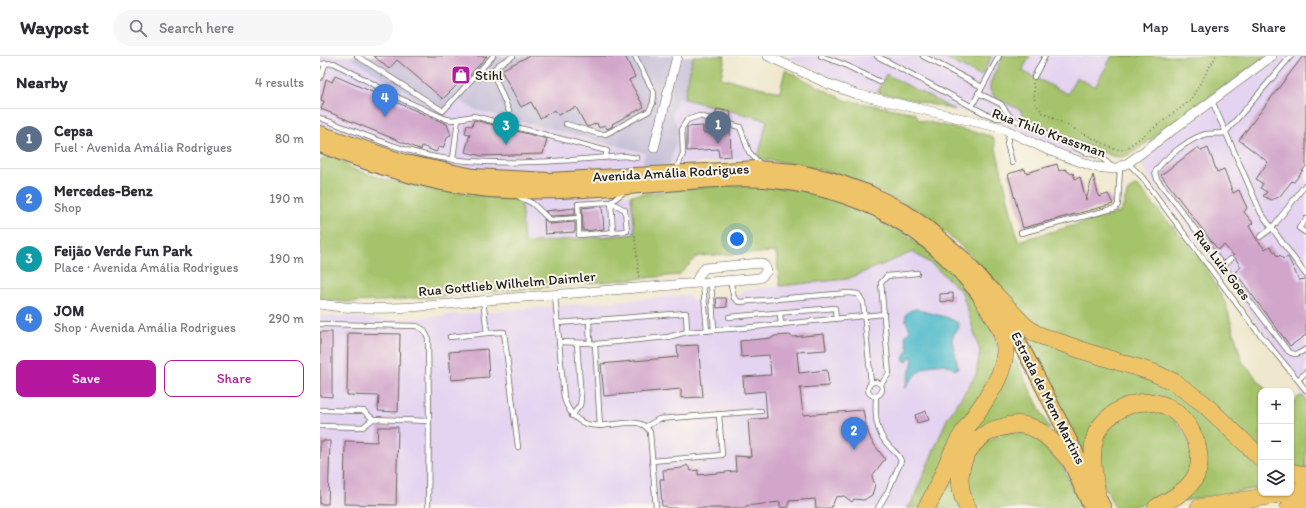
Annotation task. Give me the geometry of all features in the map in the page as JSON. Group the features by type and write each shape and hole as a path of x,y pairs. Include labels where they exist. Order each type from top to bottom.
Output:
{"highway":[{"path":"986,293 1036,334 1087,352 1152,372 1174,382 1202,403 1258,455"},
{"path":"926,508 936,491 955,446 997,379 1004,361 1005,349 1002,334 986,293"},
{"path":"1094,502 1092,464 1095,436 1103,422 1119,410 1128,406 1148,402 1160,404 1176,413 1191,430 1198,447 1199,456 1195,478 1169,502 1156,508"},
{"path":"968,508 963,499 959,484 961,467 970,448 990,431 1010,425 1027,425 1047,436 1068,458"},
{"path":"1294,473 1306,476"},
{"path":"1294,491 1306,489"},
{"path":"1199,508 1269,496"},
{"path":"1289,508 1306,505"}],"main road":[{"name":"Avenida Amália Rodrigues","path":"320,133 405,162 474,176 549,180 763,168 795,171 831,179 870,193 887,201 916,219 947,243 986,293"},
{"name":"Avenida Amália Rodrigues","path":"320,145 398,172 467,188 559,191 709,180 762,180 802,185 840,194 875,209 926,239 986,293"},
{"name":"Estrada de Mem Martins","path":"986,293 1068,458 1094,502"},
{"name":"Estrada de Mem Martins","path":"986,293 1033,368 1094,502"}],"street":[{"path":"654,148 677,56"},
{"name":"Rua Thilo Krassman","path":"768,56 826,83 856,94 993,126 1010,132 1055,153 1096,167 1121,167"},
{"path":"1121,167 1272,56"},
{"path":"320,155 334,151"},
{"name":"Rua Gottlieb Wilhelm Daimler","path":"320,304 344,308 386,308 760,278 766,271 765,266 761,264 705,268 698,275 703,282"}],"lane":[{"path":"360,57 443,111 493,56"},
{"path":"509,111 492,71 498,65 513,56"},
{"path":"566,124 599,134 606,134 649,111 655,97 654,93 634,56"},
{"path":"821,56 832,58 880,82"},
{"path":"877,56 998,118 1012,118"},
{"path":"923,56 982,87"},
{"path":"972,106 999,56"},
{"path":"1034,77 1045,56"},
{"path":"1291,56 1225,133 1204,134 1187,143 1160,164 1155,172 1157,179 1288,351 1292,354 1300,353 1306,350"},
{"path":"320,78 326,63"},
{"path":"320,64 334,63 446,119 458,119 474,116 607,150 605,158"},
{"path":"978,93 1001,104 1012,118"},
{"path":"1212,101 1261,213 1306,275"},
{"path":"675,172 683,154 682,128 687,120 699,116 740,127 749,152 763,168"},
{"path":"320,118 383,143 435,157 482,162 624,156 637,158"},
{"name":"Rua Luiz Goes","path":"1012,118 1085,152 1100,156 1142,177 1254,327 1306,390"},
{"path":"453,159 458,119"},
{"path":"1010,132 1007,143 1012,163"},
{"path":"1021,233 1116,208 1118,204 1121,167"},
{"path":"613,233 611,202 617,196 625,192 663,184"},
{"path":"1260,237 1272,228 1306,184"},
{"path":"488,189 523,198 550,220 579,218"},
{"path":"611,202 625,210 627,231 579,235 579,218 578,204 611,202"},
{"path":"1306,218 1299,228 1306,233"},
{"path":"1223,265 1231,259"},
{"path":"878,508 888,492 901,460 898,455 887,445 879,430 875,410 876,396 881,392 881,384 889,374 882,283 884,278 917,272"},
{"path":"730,280 734,298 739,302 854,292 861,298 864,317 871,383 868,387 868,392 871,395 876,396"},
{"path":"703,282 714,330"},
{"path":"703,282 707,331"},
{"path":"555,295 564,398 568,410 572,416 587,425 600,426 640,423 647,426 650,432 656,508"},
{"path":"483,300 487,333"},
{"path":"729,317 835,308 836,319"},
{"path":"558,323 686,313 687,332"},
{"path":"780,313 781,325"},
{"path":"559,342 593,343 668,337 687,332 781,325 884,314"},
{"path":"589,320 593,343 600,426"},
{"path":"320,324 417,326 424,330 428,338 428,508"},
{"path":"450,337 504,332 518,447"},
{"path":"572,416 580,405 581,400 577,343"},
{"path":"1298,380 1306,372"},
{"path":"871,383 875,382 881,384"},
{"path":"320,410 364,411 373,419 429,421"},
{"path":"647,426 659,419 761,411"},
{"path":"652,461 722,455 719,414"},
{"path":"320,426 363,427 373,419"}],"path":[{"path":"1034,77 1032,88 1034,103 1043,113 1114,149 1120,150 1128,148 1186,106 1196,92 1216,56"},
{"path":"627,231 633,233 635,236 640,288"}],"shaded area":[{"path":"320,56 348,56 444,115 458,100 475,110 645,154 642,166 486,171 433,162 362,140 320,125"},
{"path":"348,56 693,56 684,99 677,97 672,115 679,129 670,165 642,166 645,153 475,110 458,100 444,116"},
{"path":"784,56 1266,56 1131,154 1120,157 1112,156 1089,145 1082,158 1053,148 997,120 868,90 836,80"},
{"path":"1281,56 1306,56 1306,406 1302,401 1299,391 1304,386 1143,169 1144,157 1148,151"},
{"path":"677,97 767,120 758,158 670,165 679,129 672,115"},
{"path":"631,195 635,234 524,243 521,200"},
{"path":"913,251 934,266 962,292 980,352 976,375 911,504 907,508 320,508 320,315 391,320 688,295 693,300 734,296 741,295 743,290 847,279"}],"green space":[{"path":"693,56 725,56 721,78 780,92 785,70 845,100 915,113 919,120 991,136 994,140 1018,241 1119,213 1127,193 1132,187 1136,186 1204,263 1226,305 1242,361 1264,388 1258,388 1258,447 1219,412 1050,334 1025,315 964,249 929,220 909,207 889,196 847,178 798,165 758,158 767,120 684,99"},
{"path":"941,56 954,56 964,61 967,56 992,56 982,75 978,75"},
{"path":"1003,56 1030,56 1022,71 1068,94 1076,77 1095,87 1112,56 1266,56 1131,154 1120,157 1112,156 1024,118 1021,110 993,95 990,90 990,85"},
{"path":"886,74 955,110 878,92"},
{"path":"329,157 338,158 355,170 391,181 474,195 521,200 524,243 635,234 631,195 725,185 771,186 810,192 848,203 889,222 929,251 965,286 994,327 1000,363 920,508 907,508 911,504 947,419 976,375 980,352 962,292 934,266 913,252 847,279 780,286 776,252 698,256 679,275 384,301 345,302 320,299 320,160"},
{"path":"1022,332 1174,387 1258,462 1258,488 1183,501 1196,487 1189,418 1126,402 1087,456 1081,449"},
{"path":"1013,360 1016,361 1050,430 1042,426 972,438 961,508 932,508 961,446 991,401"},
{"path":"1303,396 1306,400 1306,470 1294,467 1294,403 1298,397"},
{"path":"1152,408 1173,417 1193,446 1191,474 1158,500 1127,508 1115,508 1100,477 1098,449 1111,420 1124,413"},
{"path":"1015,431 1033,434 1059,460 1083,508 977,508 973,504 966,470 986,440"}],"water":[{"path":"916,309 949,318 958,323 959,328 952,339 958,368 955,370 941,364 934,364 920,371 905,389 913,360 911,356 906,362 903,359 908,350 905,336 910,331 906,320 906,314 911,310"}],"building":[{"path":"374,56 487,56 462,84 460,82 443,99 397,60 389,69"},
{"path":"529,56 625,56 635,77 629,80 644,107 612,124 613,126 607,129 605,125 599,128 597,123 588,127 586,126 576,107 558,115 555,110 540,118 531,102 521,107 501,70"},
{"path":"1303,56 1306,56 1306,166 1294,182 1292,181 1279,197 1271,200 1263,196 1267,192 1260,188 1263,184 1256,179 1268,162 1239,140"},
{"path":"335,76 447,124 451,135 448,136 443,148 439,147 436,152 422,146 421,150 321,109 324,101 321,100 326,79 332,82"},
{"path":"717,109 731,112 730,120 715,116"},
{"path":"474,120 547,139 543,154 482,156 465,152 470,134 465,133 467,125 472,126"},
{"path":"717,125 730,128 731,156 719,157 718,149 687,151 687,127 703,126 703,133 717,132"},
{"path":"1198,147 1201,151 1208,148 1217,172 1224,169 1233,193 1239,190 1247,208 1244,212 1253,223 1249,226 1257,240 1265,249 1270,246 1278,257 1280,255 1283,259 1288,257 1299,280 1306,279 1306,335 1290,346 1235,272 1241,267 1234,256 1224,245 1218,250 1161,175"},
{"path":"1057,164 1059,171 1065,169 1071,174 1073,173 1075,179 1080,177 1086,200 1093,175 1099,197 1108,194 1113,204 1023,228 1008,174 1025,169 1026,173"},
{"path":"602,206 604,229 583,231 582,208"},
{"path":"575,208 575,215 551,216 545,211"},
{"path":"544,219 550,224 575,222 575,232 545,234"},
{"path":"953,293 953,301 940,302 940,294"},
{"path":"716,298 726,298 727,307 717,308"},
{"path":"320,332 332,332 332,397 320,396"},
{"path":"348,333 400,334 398,412 378,411 379,396 347,395"},
{"path":"824,334 826,350 797,352 799,373 827,370 829,386 800,388 803,415 863,410 866,426 871,440 885,459 872,476 875,485 872,495 864,500 854,499 852,502 844,496 836,497 831,508 816,508 815,499 789,501 789,507 780,508 780,502 746,506 745,508 666,508 666,506 662,506 660,479 664,479 663,470 682,468 687,465 691,471 698,470 698,475 736,471 735,456 751,457 748,420 767,418 765,391 744,393 743,377 771,375 769,355 741,357 740,341 772,338 775,336 789,335 793,337"},
{"path":"698,345 703,397 681,398 681,389 604,396 601,364 678,357 677,346"},
{"path":"487,349 489,377 451,380 449,352"},
{"path":"926,411 929,420 917,423 915,415"},
{"path":"378,427 398,427 396,505 344,504 345,441 377,442"},
{"path":"320,441 330,441 328,504 320,504"}],"place":[{"name":"Stihl","path":"461,75"},
{"name":"JOM","path":"385,117"},
{"name":"Cepsa","path":"718,144"},
{"name":"Feijão Verde Fun Park","path":"506,145"},
{"name":"Mercedes-Benz","path":"854,450"}]}
